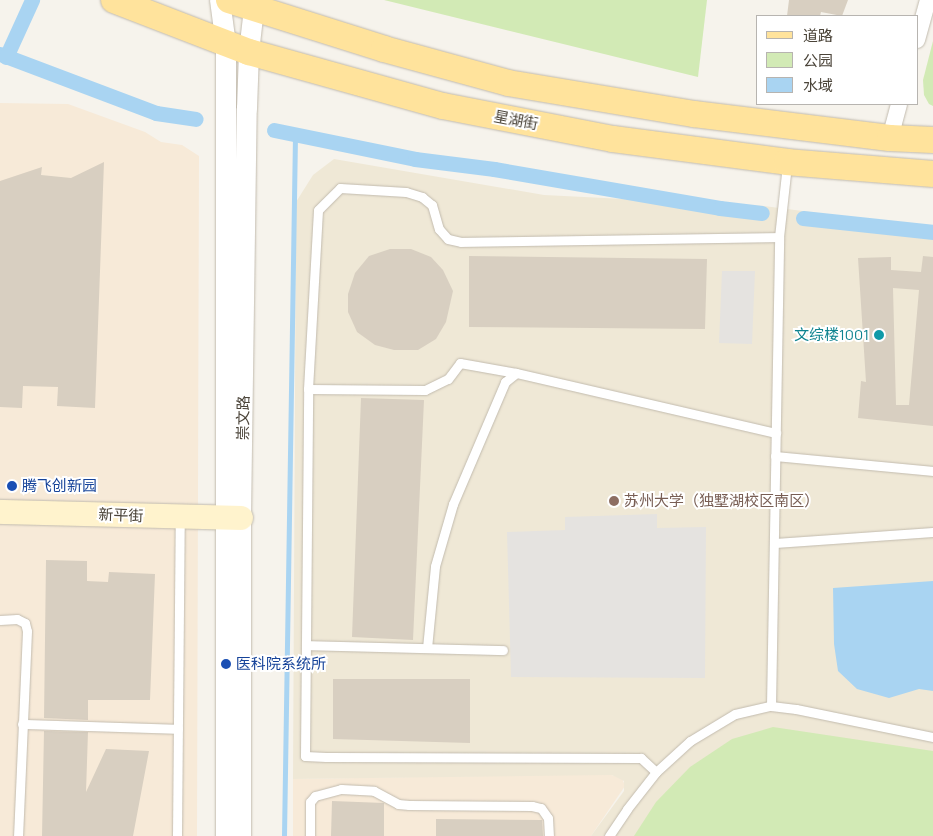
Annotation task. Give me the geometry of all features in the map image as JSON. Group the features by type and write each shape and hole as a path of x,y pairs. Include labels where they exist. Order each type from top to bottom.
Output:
{"main road":[{"name":"星湖街","path":"114,0 237,48 443,106 613,139 787,162 933,174"},
{"path":"245,3 384,49 508,83 694,114 890,138 933,140"},
{"name":"新平街","path":"0,512 234,517"}],"street":[{"name":"崇文路","path":"220,0 237,48 248,109 234,517 226,836"},
{"path":"918,36 928,0"},
{"name":"崇文路","path":"241,836 226,174 226,99 245,3"},
{"path":"890,138 899,105"}],"lane":[{"path":"771,706 779,237 787,162"},
{"path":"656,772 641,758 305,756 308,389 318,210 340,188 406,192 422,197 432,204 439,228 448,239 461,242 779,237"},
{"path":"308,389 425,390 448,379 460,363 516,373 776,433"},
{"path":"427,648 435,566 453,504 505,382 516,373"},
{"path":"775,456 933,471"},
{"path":"177,836 180,516"},
{"path":"775,543 933,532"},
{"path":"0,620 17,620 25,623 27,631 18,836"},
{"path":"306,645 502,650"},
{"path":"609,836 656,772 690,741 735,714 771,706 796,709 933,737"},
{"path":"22,724 178,729"},
{"path":"310,836 310,802 315,796 341,789 374,791 398,804 532,806 541,808 548,818 549,836"}],"shaded area":[{"path":"0,103 68,104 145,132 161,142 182,145 199,156 197,836 0,836"},
{"name":"苏州大学（独墅湖校区南区）","path":"334,159 544,195 764,206 933,228 933,836 591,836 624,791 624,781 612,775 293,779 296,202 313,175"},
{"path":"722,271 755,271 752,344 719,343"},
{"path":"657,514 657,528 706,527 705,678 511,677 507,532 565,530 565,517"},
{"path":"608,774 622,778 625,786 591,836 293,836 293,779"}],"green space":[{"path":"384,0 707,0 698,77"},
{"path":"933,41 933,106 929,104 924,95 923,80"},
{"path":"773,727 933,751 933,836 634,836 656,802 690,767 732,739"}],"water":[{"path":"933,581 933,691 919,689 889,698 857,689 838,671 834,644 833,588"}],"building":[{"path":"789,0 848,0 842,15 821,12 820,15 787,15"},
{"path":"104,162 95,408 57,406 58,387 23,386 22,408 0,407 0,181 42,167 41,175 71,178"},
{"path":"390,249 411,249 431,257 443,270 453,291 446,322 436,339 418,350 394,350 375,345 357,332 348,312 348,294 355,273 369,256"},
{"path":"469,256 707,259 705,329 469,327"},
{"name":"文综楼1001","path":"923,256 933,257 933,426 858,418 861,381 866,382 858,258 891,257 891,270 921,272","holes":["893,288 919,290 909,405 896,405"]},
{"path":"361,398 424,400 413,640 352,637"},
{"path":"46,560 87,561 87,581 108,582 109,572 155,574 150,700 88,700 88,720 44,718"},
{"path":"333,679 470,679 470,743 333,739"},
{"path":"44,731 88,732 86,792 106,749 149,751 133,836 42,836"},
{"path":"332,801 384,803 384,836 331,836"},
{"path":"436,819 542,820 543,836 436,836"}],"waterway":[{"path":"6,57 32,0"},
{"path":"0,54 156,113 196,119"},
{"path":"274,130 415,159 494,169 720,208 762,213"},
{"path":"284,836 295,133"},
{"path":"803,218 933,232"}],"place":[{"name":"文综楼1001","path":"879,335"},
{"name":"腾飞创新园","path":"12,486"},
{"name":"苏州大学（独墅湖校区南区）","path":"614,501"},
{"name":"医科院系统所","path":"226,664"}]}
